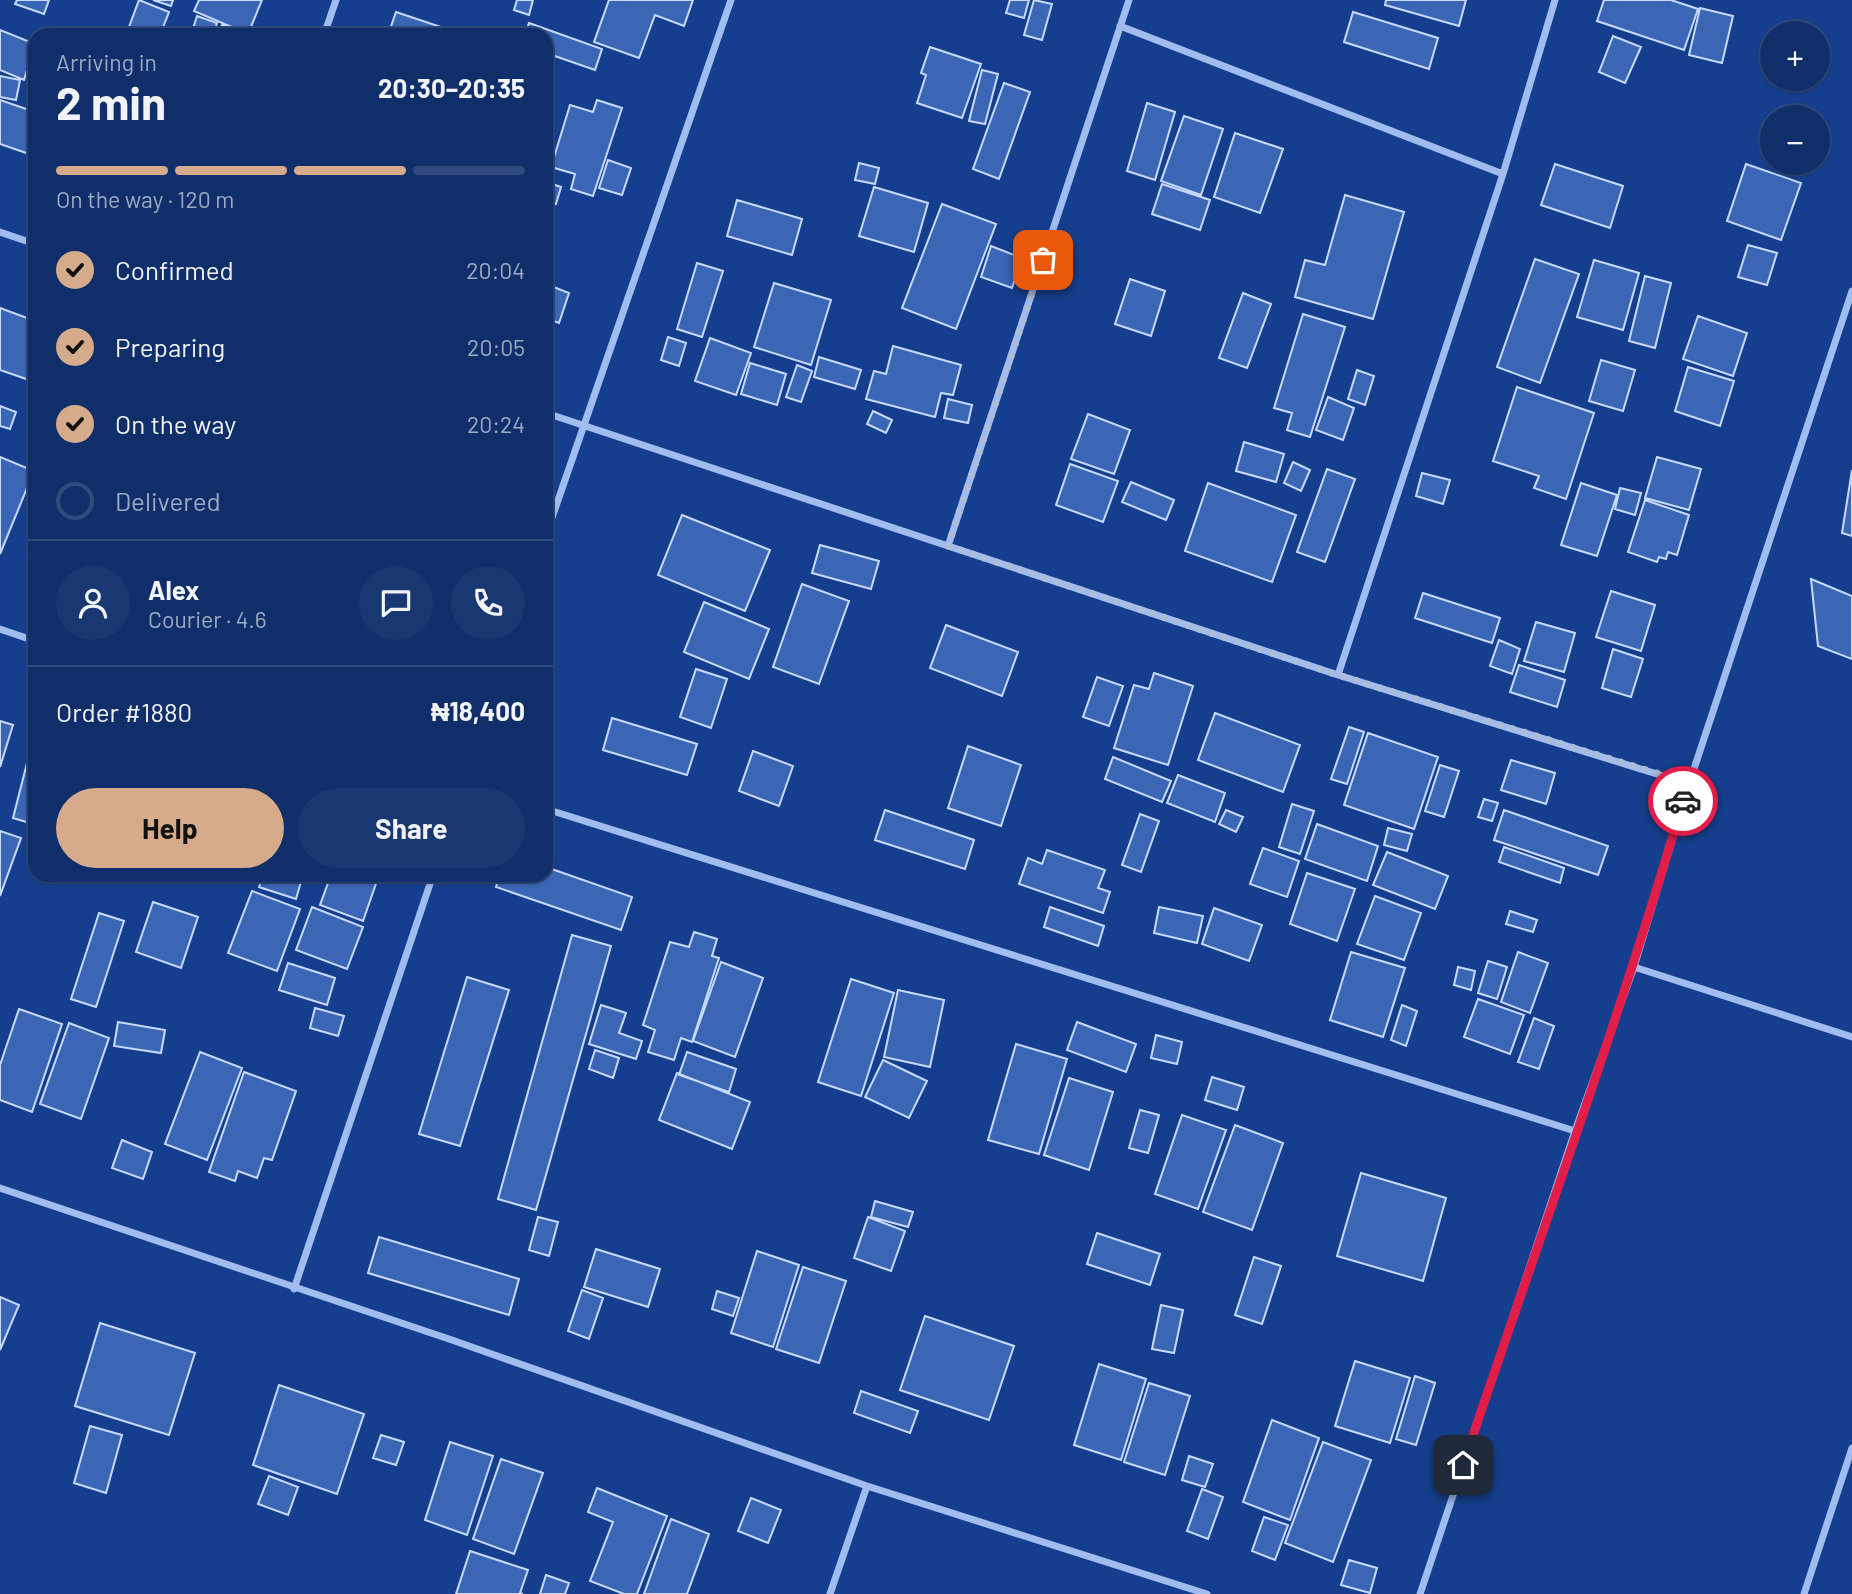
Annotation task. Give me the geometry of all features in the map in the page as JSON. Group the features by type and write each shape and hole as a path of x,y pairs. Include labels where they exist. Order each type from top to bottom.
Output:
{"street":[{"path":"326,28 336,0"},
{"path":"553,514 731,0"},
{"path":"948,546 1129,0"},
{"path":"1338,675 1503,174 1555,0"},
{"path":"1120,26 1503,174"},
{"path":"0,232 28,241"},
{"path":"1420,1594 1575,1131 1634,967 1689,783 1852,291"},
{"path":"553,415 1338,675 1689,783"},
{"path":"0,629 28,639"},
{"path":"553,811 1575,1131"},
{"path":"294,1289 431,882"},
{"path":"1634,967 1852,1037"},
{"path":"0,1188 294,1289 450,1339 867,1486 1207,1594"},
{"path":"1804,1594 1852,1448"},
{"path":"830,1594 867,1486"}],"building":[{"path":"17,0 49,0 44,14 15,4"},
{"path":"139,0 169,12 163,28 129,28"},
{"path":"153,0 173,0 171,6"},
{"path":"199,0 262,0 250,28 234,28 194,11"},
{"path":"517,0 533,0 529,15 514,10"},
{"path":"609,0 693,0 684,26 655,15 639,58 594,42"},
{"path":"1010,0 1029,0 1024,18 1006,13"},
{"path":"1034,0 1052,4 1042,40 1024,35"},
{"path":"1386,0 1466,0 1459,26 1385,5"},
{"path":"1604,0 1671,0 1698,9 1684,50 1597,21"},
{"path":"1700,8 1733,16 1722,63 1689,55"},
{"path":"396,12 444,28 390,28"},
{"path":"1353,12 1438,38 1429,69 1344,42"},
{"path":"197,16 217,23 215,28 193,28"},
{"path":"529,23 543,28 527,28"},
{"path":"0,30 28,41 28,67 24,80 0,70"},
{"path":"553,32 602,49 595,70 553,55"},
{"path":"1613,36 1641,47 1625,83 1599,72"},
{"path":"930,47 981,64 962,118 917,103 926,75 921,73"},
{"path":"982,70 998,74 985,124 969,121"},
{"path":"0,76 20,80 16,100 0,97"},
{"path":"1004,83 1030,92 999,179 973,169"},
{"path":"0,100 28,110 28,154 0,144"},
{"path":"597,100 622,108 593,196 571,189 575,174 553,168 553,160 570,105 593,112"},
{"path":"1147,103 1175,112 1155,180 1127,171"},
{"path":"1184,116 1223,129 1201,195 1161,181"},
{"path":"1235,133 1283,149 1260,213 1214,197"},
{"path":"608,160 631,168 622,195 599,188"},
{"path":"859,163 879,168 875,184 855,180"},
{"path":"1555,164 1623,186 1610,228 1541,205"},
{"path":"1746,164 1760,169 1760,175 1778,175 1801,183 1781,240 1727,221"},
{"path":"553,184 561,187 556,204 553,203"},
{"path":"1162,184 1210,200 1200,230 1152,214"},
{"path":"874,187 928,203 914,252 859,236"},
{"path":"1345,195 1404,212 1373,319 1295,297 1305,260 1325,265"},
{"path":"737,200 802,219 792,255 727,236"},
{"path":"942,204 996,224 956,329 902,308"},
{"path":"1748,245 1777,253 1767,285 1738,277"},
{"path":"991,246 1022,258 1012,288 981,277"},
{"path":"1535,259 1579,274 1540,383 1497,367"},
{"path":"1594,260 1639,273 1623,330 1577,317"},
{"path":"697,263 723,271 702,337 677,329"},
{"path":"1645,276 1671,283 1655,348 1629,341"},
{"path":"1130,279 1165,291 1151,336 1115,324"},
{"path":"774,283 831,300 811,365 754,347"},
{"path":"553,287 569,293 559,323 553,321"},
{"path":"1243,293 1271,304 1247,368 1219,358"},
{"path":"0,308 28,318 28,380 0,370"},
{"path":"1303,314 1345,327 1310,437 1287,430 1292,413 1274,408"},
{"path":"1698,316 1747,333 1733,376 1683,359"},
{"path":"668,337 686,343 679,366 661,360"},
{"path":"710,338 751,353 736,395 695,381"},
{"path":"893,346 961,365 953,395 941,393 935,417 866,399 874,371 886,374"},
{"path":"819,357 861,370 855,389 814,377"},
{"path":"1601,360 1635,370 1623,411 1589,401"},
{"path":"750,363 786,374 777,405 741,394"},
{"path":"797,365 812,371 801,402 786,397"},
{"path":"1688,367 1734,381 1720,426 1675,411"},
{"path":"1357,370 1374,376 1365,405 1348,399"},
{"path":"1517,387 1594,413 1566,499 1534,488 1539,476 1493,461"},
{"path":"1328,397 1354,408 1343,440 1316,430"},
{"path":"948,399 972,405 968,423 944,418"},
{"path":"0,406 16,412 10,429 0,426"},
{"path":"873,411 892,420 886,433 867,424"},
{"path":"1088,414 1130,430 1114,474 1071,459"},
{"path":"1244,442 1284,454 1276,482 1236,471"},
{"path":"0,457 28,469 28,486 0,554"},
{"path":"1657,457 1701,469 1689,510 1645,498"},
{"path":"1293,462 1310,470 1301,491 1284,483"},
{"path":"1070,464 1118,481 1103,522 1056,505"},
{"path":"1327,469 1355,479 1325,562 1297,552"},
{"path":"1852,470 1852,536 1842,533"},
{"path":"1422,473 1450,480 1443,504 1416,496"},
{"path":"1131,482 1174,500 1166,520 1122,502"},
{"path":"1208,483 1296,515 1272,582 1185,551"},
{"path":"1581,483 1617,495 1597,556 1561,545"},
{"path":"1620,488 1641,493 1635,515 1615,509"},
{"path":"1645,500 1689,515 1677,555 1668,552 1666,559 1659,557 1657,562 1628,552"},
{"path":"682,515 770,550 745,611 658,575"},
{"path":"820,545 879,561 871,589 812,573"},
{"path":"1811,579 1852,596 1852,659 1818,646"},
{"path":"802,584 849,601 819,684 773,667"},
{"path":"1611,591 1655,605 1641,651 1596,637"},
{"path":"1423,593 1500,618 1492,643 1415,618"},
{"path":"704,602 769,629 749,679 684,652"},
{"path":"1536,622 1575,633 1564,672 1524,661"},
{"path":"946,625 1018,652 1002,696 930,668"},
{"path":"1499,640 1520,649 1512,674 1490,666"},
{"path":"1613,649 1643,659 1631,697 1602,688"},
{"path":"1519,665 1565,680 1557,707 1510,692"},
{"path":"696,669 727,679 711,728 680,717"},
{"path":"1154,673 1193,686 1168,765 1114,748 1134,685 1149,689"},
{"path":"1097,677 1123,686 1109,726 1083,717"},
{"path":"1215,713 1300,745 1283,792 1198,760"},
{"path":"612,718 697,744 687,775 603,750"},
{"path":"0,721 13,725 0,767"},
{"path":"1349,727 1364,732 1347,784 1331,779"},
{"path":"1368,733 1438,757 1414,829 1344,805"},
{"path":"968,746 1021,765 1001,826 948,808"},
{"path":"753,751 793,766 779,806 739,791"},
{"path":"1113,757 1171,781 1162,802 1105,779"},
{"path":"1511,760 1555,773 1546,804 1501,790"},
{"path":"27,763 28,763 28,822 13,818"},
{"path":"1440,765 1459,771 1444,817 1425,811"},
{"path":"1178,775 1225,793 1215,822 1167,803"},
{"path":"1484,799 1498,803 1492,821 1478,817"},
{"path":"1292,804 1314,811 1300,854 1279,847"},
{"path":"885,810 974,840 965,869 875,840"},
{"path":"1226,810 1243,817 1236,832 1219,824"},
{"path":"1504,810 1608,846 1598,875 1494,840"},
{"path":"1140,814 1159,821 1141,872 1122,865"},
{"path":"1317,824 1378,846 1367,881 1305,859"},
{"path":"1388,828 1412,834 1407,851 1384,845"},
{"path":"0,831 21,838 0,896"},
{"path":"1504,847 1564,868 1560,883 1499,862"},
{"path":"1263,848 1299,861 1287,897 1250,884"},
{"path":"1047,850 1105,870 1098,888 1110,892 1103,913 1019,884 1028,858 1042,864"},
{"path":"1387,852 1448,876 1435,909 1373,885"},
{"path":"553,869 632,897 621,930 496,887 498,882 553,882"},
{"path":"1307,873 1355,889 1337,941 1290,924"},
{"path":"261,882 301,882 296,899 259,887"},
{"path":"328,882 377,882 363,921 320,905"},
{"path":"252,891 300,909 277,971 228,953"},
{"path":"1375,896 1421,913 1404,960 1357,944"},
{"path":"153,902 198,917 181,968 136,952"},
{"path":"312,907 363,927 347,969 296,950"},
{"path":"1050,907 1104,926 1098,946 1044,927"},
{"path":"1159,907 1203,916 1197,943 1154,933"},
{"path":"1214,908 1262,925 1249,961 1202,944"},
{"path":"1510,911 1537,920 1533,932 1506,924"},
{"path":"99,913 124,921 96,1007 71,999"},
{"path":"694,932 717,939 712,956 719,958 692,1042 681,1038 674,1060 648,1052 655,1030 643,1025 670,942 689,947"},
{"path":"572,935 611,946 536,1210 498,1199"},
{"path":"1351,952 1405,968 1383,1037 1330,1020"},
{"path":"1518,952 1548,963 1530,1013 1501,1002"},
{"path":"1488,961 1507,967 1497,999 1478,993"},
{"path":"721,962 763,978 735,1057 693,1041"},
{"path":"288,963 335,978 327,1005 279,990"},
{"path":"1458,967 1475,971 1471,990 1454,985"},
{"path":"467,977 509,990 460,1146 419,1134"},
{"path":"851,979 894,993 861,1096 818,1082"},
{"path":"898,990 944,1000 930,1067 884,1057"},
{"path":"1478,999 1524,1015 1510,1054 1464,1037"},
{"path":"601,1005 626,1013 619,1033 642,1041 636,1059 589,1044"},
{"path":"1402,1005 1417,1011 1406,1046 1391,1040"},
{"path":"315,1008 344,1016 338,1036 310,1028"},
{"path":"19,1009 62,1024 32,1112 0,1100 0,1065"},
{"path":"1534,1018 1554,1026 1539,1069 1518,1062"},
{"path":"118,1022 165,1030 161,1053 114,1046"},
{"path":"1077,1022 1136,1044 1126,1072 1067,1050"},
{"path":"69,1023 109,1038 81,1119 40,1104"},
{"path":"1156,1035 1182,1042 1177,1064 1151,1058"},
{"path":"1016,1044 1067,1059 1039,1154 988,1140"},
{"path":"595,1050 619,1058 613,1078 589,1069"},
{"path":"200,1052 242,1068 207,1160 165,1144"},
{"path":"687,1052 736,1069 729,1092 679,1075"},
{"path":"883,1060 927,1081 909,1118 865,1097"},
{"path":"244,1072 296,1091 272,1160 264,1158 257,1178 238,1171 235,1181 209,1172"},
{"path":"677,1073 750,1102 732,1149 659,1120"},
{"path":"1212,1077 1244,1087 1237,1110 1205,1100"},
{"path":"1069,1078 1113,1092 1089,1170 1044,1155"},
{"path":"1140,1110 1159,1115 1148,1153 1129,1148"},
{"path":"1182,1115 1226,1130 1198,1209 1155,1194"},
{"path":"1235,1125 1283,1143 1252,1230 1203,1212"},
{"path":"122,1140 152,1152 143,1179 112,1168"},
{"path":"1361,1173 1446,1198 1423,1281 1337,1256"},
{"path":"875,1201 913,1212 908,1227 871,1217"},
{"path":"538,1217 558,1222 549,1256 529,1250"},
{"path":"868,1217 905,1231 891,1271 854,1258"},
{"path":"1097,1233 1160,1254 1150,1285 1087,1264"},
{"path":"379,1237 519,1279 509,1315 368,1273"},
{"path":"596,1249 660,1269 648,1307 584,1287"},
{"path":"757,1251 799,1265 773,1347 731,1333"},
{"path":"1254,1257 1281,1266 1262,1324 1235,1315"},
{"path":"803,1267 846,1281 819,1363 776,1349"},
{"path":"582,1290 603,1298 589,1339 568,1331"},
{"path":"717,1291 739,1298 733,1316 712,1309"},
{"path":"0,1297 19,1305 0,1350"},
{"path":"1161,1305 1183,1310 1174,1353 1152,1349"},
{"path":"925,1316 1014,1346 989,1420 900,1390"},
{"path":"100,1323 195,1353 169,1435 75,1406"},
{"path":"1355,1361 1410,1378 1390,1443 1335,1426"},
{"path":"1099,1364 1146,1379 1121,1460 1074,1445"},
{"path":"1415,1376 1435,1383 1416,1445 1396,1439"},
{"path":"1149,1383 1190,1396 1165,1475 1124,1462"},
{"path":"279,1385 364,1414 337,1494 253,1465"},
{"path":"861,1391 918,1411 910,1433 854,1413"},
{"path":"1272,1420 1319,1438 1290,1520 1243,1502"},
{"path":"90,1426 122,1435 106,1493 74,1483"},
{"path":"381,1435 404,1442 396,1465 373,1458"},
{"path":"450,1442 493,1456 467,1535 425,1520"},
{"path":"1323,1442 1371,1460 1333,1562 1285,1543"},
{"path":"1189,1456 1213,1464 1205,1487 1182,1480"},
{"path":"501,1459 543,1473 514,1554 473,1539"},
{"path":"269,1476 298,1487 288,1515 258,1504"},
{"path":"597,1488 667,1516 637,1594 624,1594 590,1581 613,1522 588,1512"},
{"path":"1202,1489 1223,1497 1208,1539 1187,1531"},
{"path":"751,1498 781,1510 768,1543 738,1531"},
{"path":"1264,1517 1288,1525 1275,1560 1252,1551"},
{"path":"671,1519 709,1534 687,1594 644,1594"},
{"path":"470,1551 528,1570 520,1593 523,1594 456,1594"},
{"path":"1349,1560 1377,1568 1370,1593 1341,1585"},
{"path":"546,1575 569,1583 565,1594 540,1594"}],"way so far":[{"path":"1043,260 948,546 1338,675 1689,783 1683,801"}],"route":[{"path":"1463,1465 1575,1131 1634,967 1683,801"}]}
